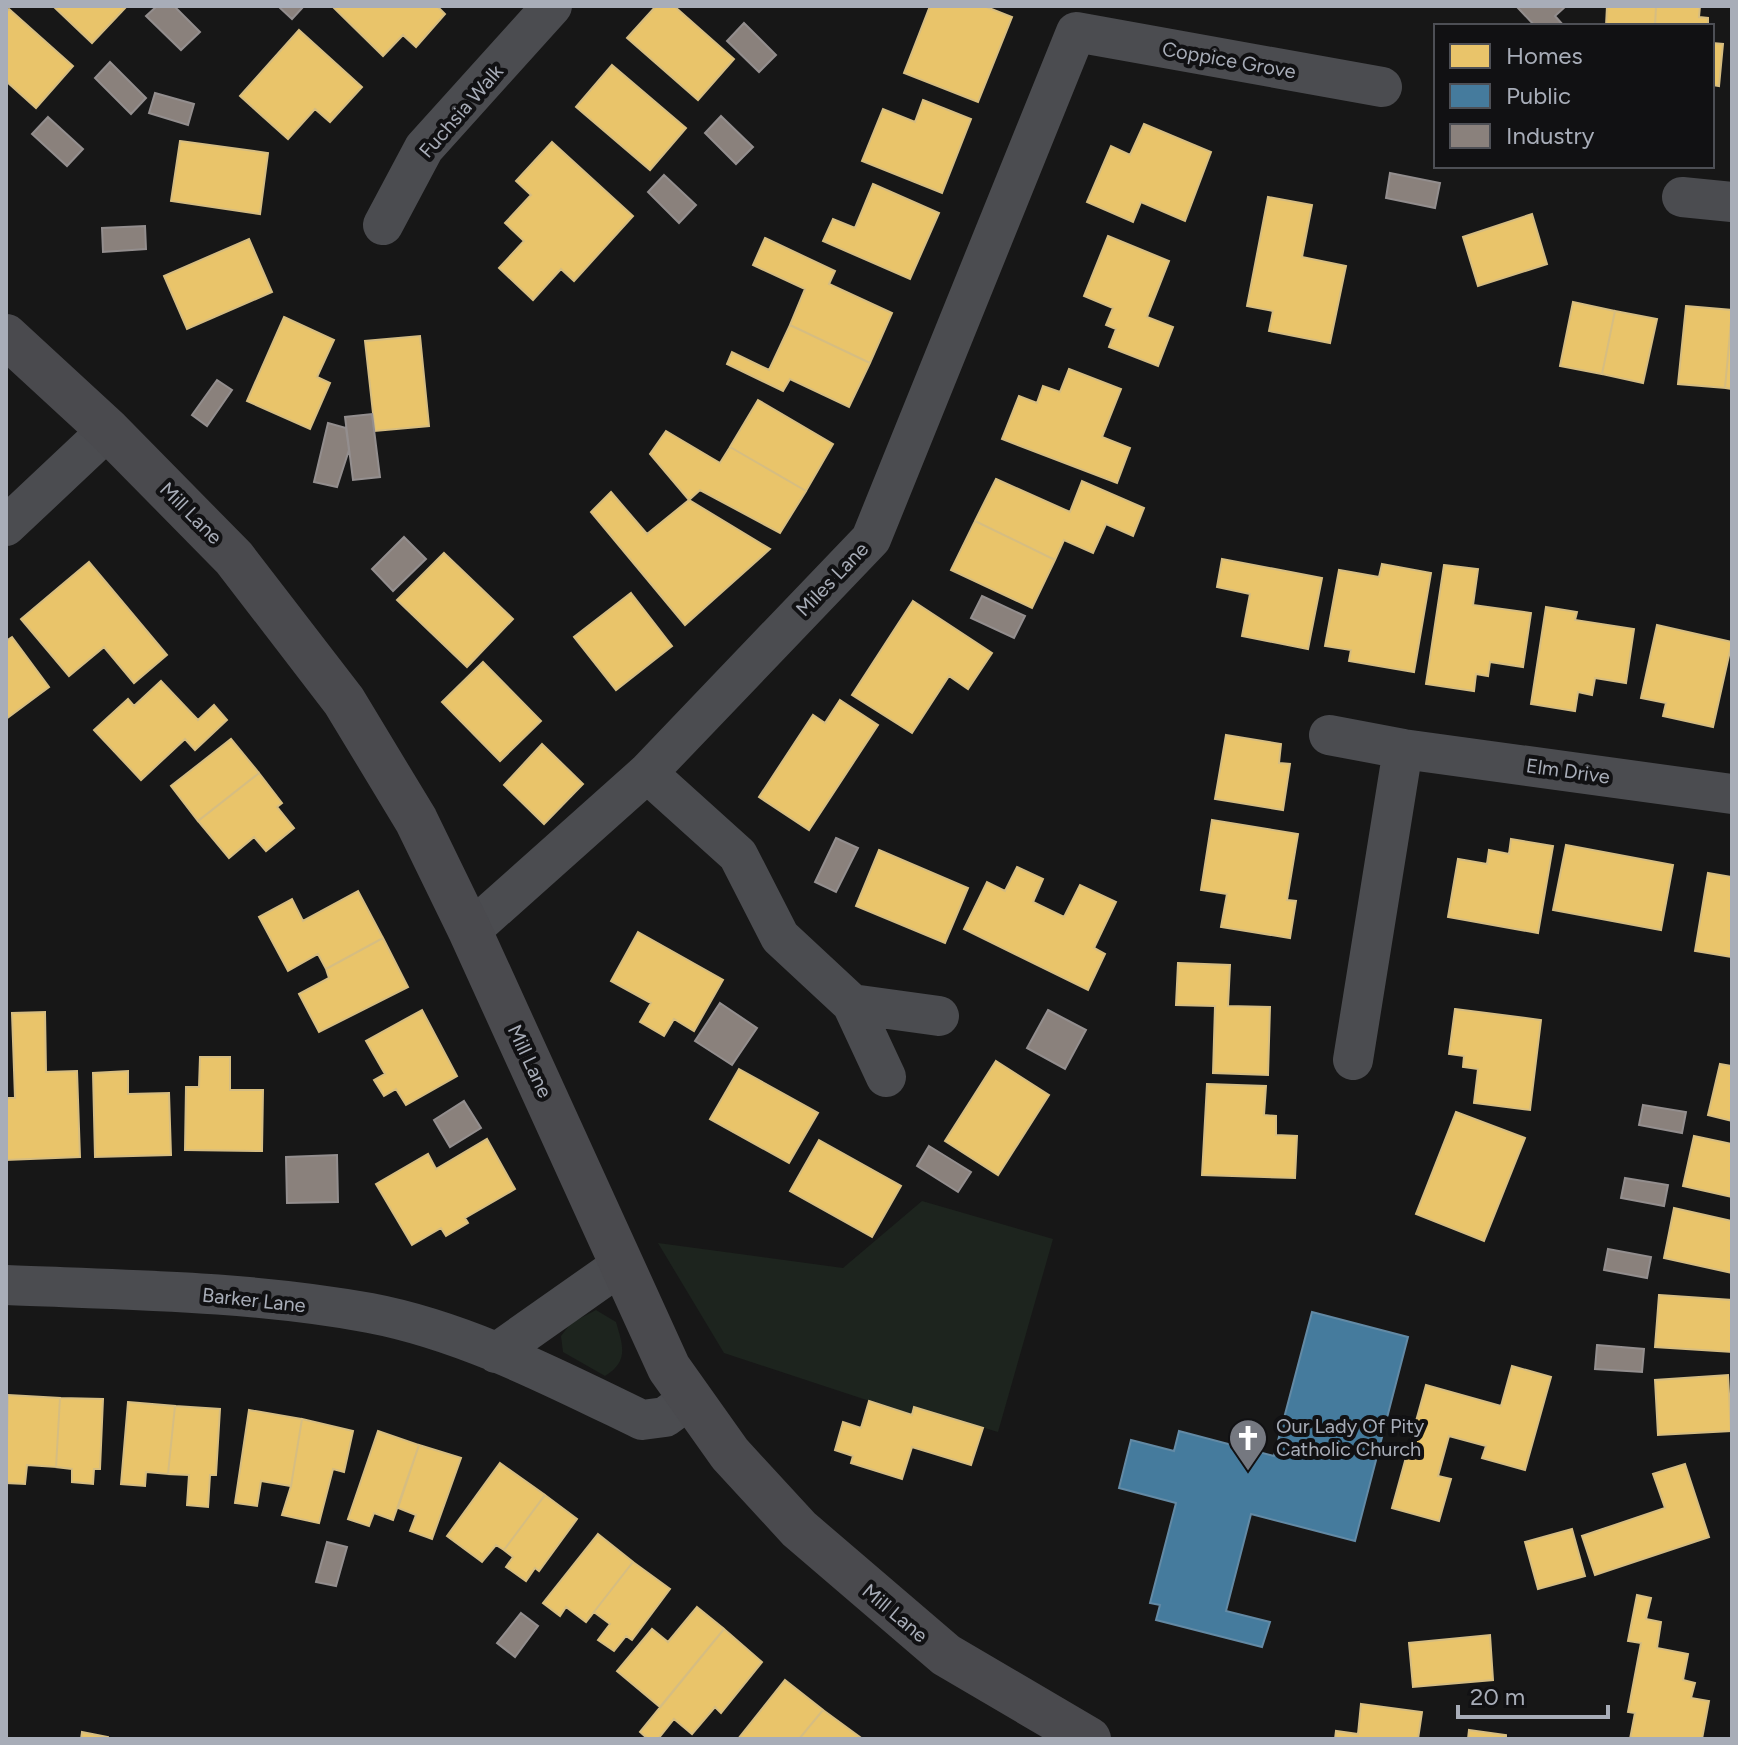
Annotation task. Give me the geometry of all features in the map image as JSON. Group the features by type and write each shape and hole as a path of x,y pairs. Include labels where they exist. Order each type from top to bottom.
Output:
{"street":[{"name":"Fuchsia Walk","path":"383,225 424,148 552,6"},
{"name":"Coppice Grove","path":"1076,32 1382,87"},
{"name":"Miles Lane","path":"470,931 647,773 871,539 1076,32"},
{"path":"1682,197 1732,202"},
{"name":"Mill Lane","path":"6,336 108,430 234,558 344,701 416,820 470,931 669,1368 730,1454 799,1529 946,1655 1089,1739"},
{"path":"6,526 108,430"},
{"name":"Elm Drive","path":"1329,735 1403,749 1732,794"},
{"path":"1353,1060 1403,749"},
{"path":"647,773 738,855 780,937 852,1004 886,1077"},
{"path":"852,1004 939,1016"},
{"path":"496,1353 621,1265"},
{"name":"Barker Lane","path":"6,1285 245,1296 373,1314 496,1353 642,1420 665,1417 691,1398"}],"shaded area":[{"path":"922,1201 1053,1239 998,1432 915,1407 912,1415 724,1353 658,1243 843,1268"},
{"path":"596,1310 616,1322 622,1346 618,1365 605,1376 563,1352 561,1336 571,1323"}],"building: Homes":[{"path":"53,6 127,6 92,43"},
{"path":"332,6 437,6 445,14 416,47 403,35 383,56"},
{"path":"656,6 674,6 734,59 698,100 627,38"},
{"path":"930,6 984,6 1012,17 978,102 904,73"},
{"path":"1607,6 1656,6 1655,24 1606,24"},
{"path":"1700,6 1699,17 1708,18 1708,24 1655,24 1656,7"},
{"path":"9,9 73,66 36,108 6,81 6,13"},
{"path":"299,30 362,87 330,122 315,109 288,139 240,96"},
{"path":"1714,43 1723,44 1719,86 1714,85"},
{"path":"612,65 686,128 650,170 576,107"},
{"path":"923,100 971,119 942,193 862,161 883,109 915,122"},
{"path":"1144,124 1211,152 1185,221 1141,202 1133,222 1087,202 1111,146 1130,155"},
{"path":"180,141 268,153 260,214 171,201"},
{"path":"552,142 633,216 574,281 561,269 533,300 499,268 524,241 505,223 531,195 516,181"},
{"path":"873,184 939,213 910,279 823,241 833,219 855,228"},
{"path":"1268,197 1312,205 1302,257 1346,266 1330,343 1269,331 1273,311 1247,306"},
{"path":"1532,214 1547,264 1478,286 1463,237"},
{"path":"1108,236 1169,261 1147,317 1173,327 1158,366 1109,347 1116,329 1106,325 1113,308 1084,296"},
{"path":"765,238 835,271 829,284 892,313 870,363 790,325 805,289 753,265"},
{"path":"249,239 272,292 187,329 164,276"},
{"path":"1573,302 1615,311 1602,374 1560,366"},
{"path":"1686,306 1732,310 1725,388 1678,384"},
{"path":"1615,311 1657,319 1643,383 1602,374"},
{"path":"1732,312 1732,389 1725,388"},
{"path":"284,317 334,340 317,377 330,383 310,429 247,401"},
{"path":"790,325 870,363 849,407 790,379 783,391 727,364 732,352 769,370"},
{"path":"420,336 429,426 375,431 365,341"},
{"path":"1069,369 1121,389 1102,437 1130,448 1117,483 1002,439 1019,396 1037,403 1043,386 1060,392"},
{"path":"758,400 833,444 806,491 730,447"},
{"path":"666,431 720,463 730,447 806,491 780,533 700,490 689,500 650,454"},
{"path":"996,479 1070,512 1082,481 1144,508 1133,536 1106,524 1093,553 1064,540 1055,560 975,521"},
{"path":"611,492 647,534 689,500 770,549 685,625 591,512"},
{"path":"975,521 1055,560 1032,608 951,570"},
{"path":"444,553 513,619 467,667 397,600"},
{"path":"1222,559 1322,578 1308,649 1242,636 1250,594 1217,587"},
{"path":"89,562 167,655 134,683 104,647 69,676 21,619"},
{"path":"1382,564 1431,573 1414,672 1349,661 1351,650 1325,646 1339,570 1379,577"},
{"path":"1444,565 1478,569 1473,605 1531,613 1523,667 1490,662 1488,676 1476,674 1474,691 1426,684"},
{"path":"631,593 672,646 616,690 574,637"},
{"path":"913,601 992,653 968,689 949,676 912,733 852,695"},
{"path":"1546,607 1577,612 1575,620 1634,629 1626,683 1595,678 1592,695 1578,692 1575,711 1531,704"},
{"path":"1657,625 1732,642 1713,727 1663,716 1666,703 1641,698"},
{"path":"12,637 49,687 6,719 6,641"},
{"path":"483,662 541,721 500,761 442,702"},
{"path":"161,681 198,720 214,705 227,720 195,750 185,739 141,780 94,730 128,699 134,706"},
{"path":"840,700 878,725 809,830 759,797 813,715 825,723"},
{"path":"1226,735 1281,744 1279,763 1290,764 1283,810 1215,799"},
{"path":"231,739 259,773 198,821 171,786"},
{"path":"542,744 583,784 544,824 504,785"},
{"path":"259,773 282,803 277,807 294,828 266,851 254,837 229,858 198,821"},
{"path":"1212,820 1298,834 1287,900 1296,901 1290,938 1221,927 1227,894 1201,890"},
{"path":"1511,839 1553,846 1538,933 1448,917 1458,859 1487,864 1489,850 1509,854"},
{"path":"1566,845 1673,865 1661,930 1553,910"},
{"path":"879,850 968,888 945,943 856,906"},
{"path":"1017,867 1043,879 1033,902 1064,917 1080,885 1116,902 1094,948 1105,954 1088,990 964,929 987,882 1005,891"},
{"path":"1708,873 1732,877 1732,957 1695,951"},
{"path":"358,891 383,938 326,969 318,954 288,971 259,917 292,899 303,921"},
{"path":"638,932 723,980 694,1031 674,1019 664,1036 640,1022 651,1003 611,981"},
{"path":"383,938 408,987 319,1032 299,994 329,978 326,969"},
{"path":"1178,963 1230,965 1228,1006 1270,1007 1268,1075 1213,1073 1215,1006 1176,1005"},
{"path":"1455,1009 1541,1020 1530,1110 1474,1103 1478,1069 1463,1067 1464,1056 1449,1054"},
{"path":"422,1010 457,1076 406,1105 396,1089 384,1096 374,1080 385,1074 366,1041"},
{"path":"45,1012 46,1072 77,1071 80,1157 6,1160 6,1098 15,1098 12,1013"},
{"path":"200,1057 230,1057 230,1090 263,1090 262,1151 185,1150 186,1087 199,1087"},
{"path":"996,1061 1049,1095 998,1175 945,1141"},
{"path":"1720,1064 1732,1066 1732,1121 1708,1115"},
{"path":"739,1069 818,1113 789,1163 710,1119"},
{"path":"128,1071 128,1094 169,1093 171,1155 95,1157 93,1073"},
{"path":"1207,1084 1266,1086 1264,1115 1276,1116 1276,1135 1297,1136 1295,1178 1202,1175"},
{"path":"1456,1112 1525,1138 1484,1241 1416,1214"},
{"path":"1694,1136 1732,1144 1732,1197 1683,1186"},
{"path":"487,1139 515,1189 465,1218 468,1223 446,1236 441,1228 412,1245 376,1184 428,1154 436,1169"},
{"path":"819,1140 901,1186 872,1237 790,1191"},
{"path":"1674,1208 1732,1221 1732,1273 1664,1258"},
{"path":"1659,1295 1732,1300 1732,1352 1655,1347"},
{"path":"1512,1366 1551,1377 1525,1470 1482,1458 1486,1446 1449,1436 1438,1476 1451,1479 1439,1521 1392,1508 1426,1385 1501,1406"},
{"path":"1728,1375 1731,1431 1658,1435 1655,1380"},
{"path":"8,1395 60,1398 56,1467 27,1465 25,1484 6,1483"},
{"path":"60,1398 103,1399 100,1469 94,1469 93,1484 72,1482 72,1469 56,1467"},
{"path":"869,1401 912,1415 914,1407 983,1428 971,1465 912,1447 902,1479 851,1463 853,1456 835,1450 843,1422 861,1428"},
{"path":"128,1402 175,1406 168,1474 146,1472 145,1486 121,1484"},
{"path":"175,1406 220,1409 216,1475 210,1475 208,1507 187,1505 189,1475 168,1474"},
{"path":"249,1410 302,1419 291,1486 261,1481 257,1506 235,1503"},
{"path":"302,1419 353,1431 344,1472 333,1469 319,1523 282,1515 291,1486"},
{"path":"378,1431 419,1445 393,1520 374,1513 369,1526 348,1519"},
{"path":"419,1445 461,1458 432,1539 410,1531 416,1515 398,1508"},
{"path":"500,1463 545,1495 504,1550 496,1545 482,1562 447,1536"},
{"path":"1685,1464 1709,1537 1595,1575 1582,1536 1665,1508 1653,1474"},
{"path":"545,1495 577,1519 539,1571 535,1568 526,1581 506,1567 513,1557 504,1550"},
{"path":"1572,1529 1585,1576 1538,1589 1525,1542"},
{"path":"598,1534 633,1562 586,1622 566,1607 560,1616 543,1603"},
{"path":"633,1562 670,1589 632,1640 626,1636 614,1651 598,1640 610,1624 594,1612"},
{"path":"1637,1595 1651,1598 1646,1619 1661,1622 1657,1648 1688,1654 1683,1680 1695,1683 1691,1698 1709,1701 1702,1739 1630,1739 1635,1713 1628,1712 1641,1643 1628,1641"},
{"path":"697,1607 724,1629 660,1707 617,1671 652,1629 668,1642"},
{"path":"724,1629 762,1662 721,1713 715,1707 692,1734 674,1719 658,1739 648,1739 640,1732"},
{"path":"1490,1635 1493,1680 1413,1687 1409,1643"},
{"path":"785,1680 823,1710 799,1739 738,1739"},
{"path":"1361,1704 1422,1712 1418,1739 1335,1739 1336,1731 1358,1734"},
{"path":"823,1710 860,1737 799,1739"},
{"path":"1469,1730 1506,1735 1506,1739 1468,1739"},
{"path":"82,1732 108,1737 108,1739 81,1739"}],"building: Public":[{"name":"Our Lady Of Pity Catholic Church","path":"1312,1312 1408,1337 1355,1541 1251,1514 1226,1611 1270,1622 1262,1647 1156,1620 1160,1605 1150,1603 1176,1503 1119,1488 1131,1440 1174,1451 1179,1431 1274,1456"}],"building: Industry":[{"path":"157,6 174,6 200,32 181,50 146,16"},
{"path":"278,6 304,6 292,19"},
{"path":"1566,6 1555,16 1562,24 1533,24 1518,8"},
{"path":"744,23 776,55 759,72 727,41"},
{"path":"110,62 146,98 131,114 95,78"},
{"path":"155,93 194,104 188,125 149,113"},
{"path":"721,116 753,147 736,164 705,133"},
{"path":"48,117 83,149 67,166 32,134"},
{"path":"1390,173 1440,183 1435,208 1386,198"},
{"path":"664,175 696,205 679,223 648,192"},
{"path":"145,226 146,249 103,252 102,228"},
{"path":"217,380 232,390 207,426 192,415"},
{"path":"372,414 380,477 353,480 345,417"},
{"path":"328,423 346,428 349,450 337,487 314,482"},
{"path":"404,537 426,559 393,591 372,569"},
{"path":"982,596 1025,616 1014,638 971,618"},
{"path":"836,838 858,848 836,892 815,882"},
{"path":"720,1003 757,1028 732,1065 695,1041"},
{"path":"1048,1010 1086,1030 1065,1069 1027,1048"},
{"path":"464,1101 481,1128 450,1147 434,1120"},
{"path":"1643,1105 1686,1112 1682,1133 1639,1125"},
{"path":"929,1146 971,1172 958,1192 917,1166"},
{"path":"337,1155 338,1202 287,1203 286,1157"},
{"path":"1625,1178 1668,1185 1664,1206 1621,1198"},
{"path":"1608,1249 1651,1257 1647,1278 1604,1270"},
{"path":"1597,1345 1644,1349 1642,1372 1595,1369"},
{"path":"327,1542 347,1547 336,1586 316,1582"},
{"path":"521,1613 538,1626 515,1657 497,1643"}],"place":[{"name":"Our Lady Of Pity Catholic Church","path":"1248,1472"}]}
